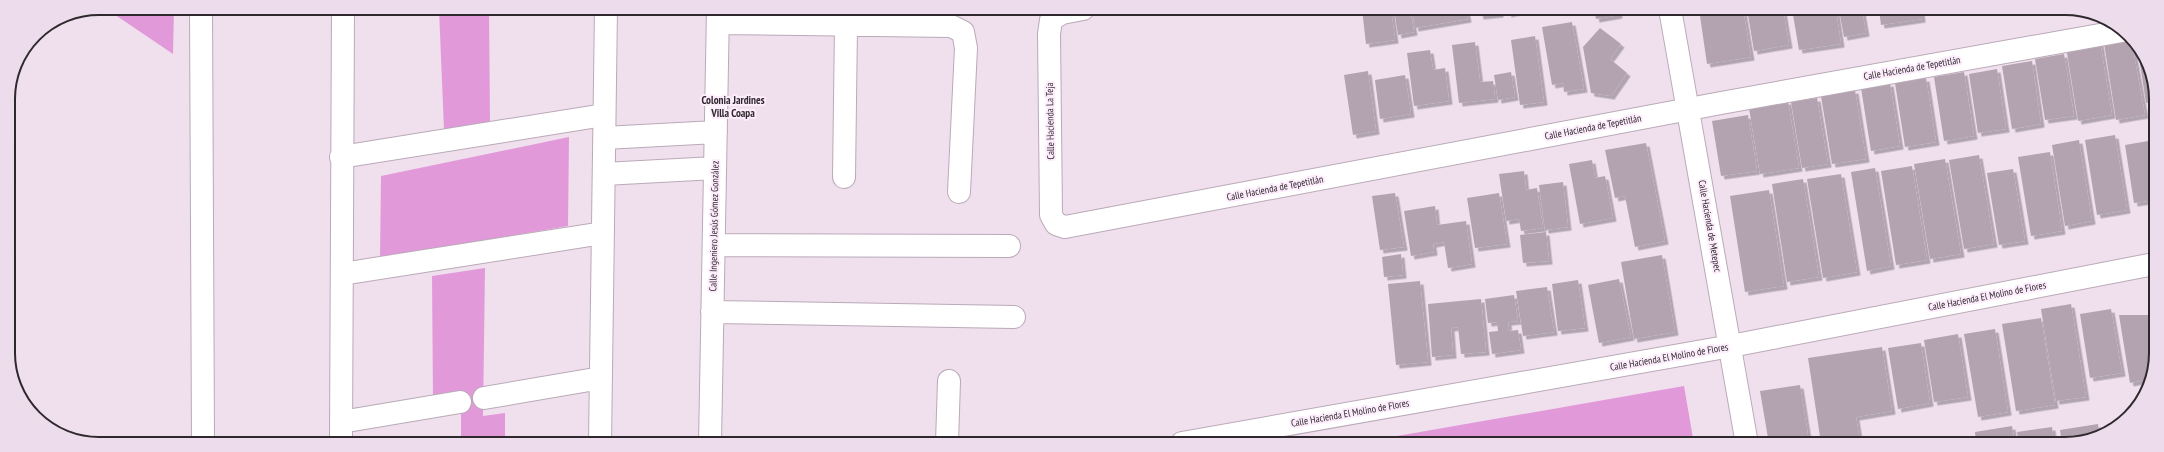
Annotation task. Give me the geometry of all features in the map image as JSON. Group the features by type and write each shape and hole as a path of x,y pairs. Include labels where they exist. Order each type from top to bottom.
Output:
{"street":[{"path":"201,15 203,437"},
{"path":"343,15 341,157 341,432 460,402"},
{"path":"600,437 606,15"},
{"name":"Calle Hacienda La Teja","path":"1059,15 1051,20 1049,34 1051,215 1056,224 1065,228"},
{"name":"Calle Hacienda de Metepec","path":"1671,15 1731,346 1746,437"},
{"path":"718,16 846,24 951,26 963,32 966,48 959,192"},
{"name":"Calle Ingeniero Jesús Gómez González","path":"710,437 718,16"},
{"path":"844,177 846,24"},
{"name":"Calle Hacienda de Tepetitlán","path":"1065,228 1688,109 2116,32"},
{"path":"341,157 604,115"},
{"path":"604,138 716,132"},
{"path":"604,174 715,168"},
{"path":"342,274 603,233"},
{"path":"714,245 1009,246"},
{"name":"Calle Hacienda El Molino de Flores","path":"1216,437 1731,346 2149,265"},
{"path":"712,312 1014,318"},
{"path":"484,398 601,378"},
{"path":"947,437 949,381"}],"shaded area":[{"path":"115,15 174,15 173,54"},
{"path":"439,15 489,15 490,123 444,130"},
{"path":"569,137 568,226 380,258 381,176"},
{"path":"485,268 483,416 505,413 505,437 461,437 461,395 433,400 432,276"},
{"path":"1684,386 1693,437 1391,437"}],"building":[{"path":"1363,15 1392,15 1395,40 1366,44"},
{"path":"1395,15 1411,15 1414,32 1398,35"},
{"path":"1413,15 1467,15 1468,19 1415,28"},
{"path":"1595,15 1619,15 1596,19"},
{"path":"1700,15 1744,15 1751,57 1707,64"},
{"path":"1748,15 1784,15 1789,45 1754,51"},
{"path":"1793,15 1837,15 1841,44 1799,50"},
{"path":"1840,15 1863,15 1866,33 1844,37"},
{"path":"1880,15 1922,15 1922,19 1881,25"},
{"path":"1572,22 1584,89 1564,92 1563,83 1552,85 1542,27"},
{"path":"1600,28 1621,44 1610,59 1627,73 1611,96 1591,93 1583,47"},
{"path":"1535,36 1544,102 1520,105 1511,40"},
{"path":"2124,40 2133,49 2145,115 2116,120 2104,43"},
{"path":"1475,42 1480,82 1493,81 1495,99 1459,103 1452,45"},
{"path":"2100,42 2112,115 2078,121 2066,47"},
{"path":"1430,50 1433,70 1445,68 1449,101 1414,106 1407,53"},
{"path":"2064,54 2074,116 2045,120 2035,59"},
{"path":"2032,61 2041,124 2012,129 2002,66"},
{"path":"2140,64 2142,64 2145,72 2148,88 2149,103 2146,103"},
{"path":"1997,69 2006,129 1978,133 1969,74"},
{"path":"1368,71 1376,131 1353,135 1344,75"},
{"path":"1511,72 1515,97 1498,100 1494,75"},
{"path":"1964,72 1974,136 1944,141 1934,77"},
{"path":"1405,75 1411,114 1380,119 1375,80"},
{"path":"1926,78 1936,142 1905,147 1895,83"},
{"path":"1890,83 1900,146 1871,151 1861,88"},
{"path":"1855,90 1866,159 1832,164 1821,96"},
{"path":"1817,98 1828,164 1802,168 1791,102"},
{"path":"1788,101 1799,168 1760,174 1749,108"},
{"path":"1748,115 1757,171 1721,176 1712,121"},
{"path":"2115,135 2127,210 2097,215 2085,140"},
{"path":"2079,140 2092,221 2065,226 2052,145"},
{"path":"2149,141 2149,201 2134,203 2125,145"},
{"path":"1646,143 1665,241 1635,247 1625,196 1615,198 1605,150"},
{"path":"2050,152 2062,231 2031,236 2018,157"},
{"path":"1979,155 1994,244 1964,249 1949,160"},
{"path":"1945,159 1961,254 1930,259 1914,164"},
{"path":"1592,160 1595,178 1605,176 1613,218 1580,224 1569,164"},
{"path":"1912,166 1927,260 1896,265 1881,171"},
{"path":"1875,168 1891,266 1867,271 1851,172"},
{"path":"2013,169 2025,241 1999,245 1987,173"},
{"path":"1524,171 1526,190 1537,188 1543,228 1521,231 1519,219 1506,221 1499,174"},
{"path":"1841,174 1857,272 1823,278 1807,179"},
{"path":"1803,179 1819,277 1787,282 1772,184"},
{"path":"1563,182 1568,227 1545,230 1539,185"},
{"path":"1769,190 1784,286 1745,292 1730,196"},
{"path":"1395,193 1404,247 1380,250 1372,196"},
{"path":"1499,193 1507,244 1475,248 1467,198"},
{"path":"1435,206 1437,225 1466,221 1472,264 1448,268 1444,242 1433,244 1434,252 1411,256 1404,211"},
{"path":"1546,232 1549,261 1523,263 1520,235"},
{"path":"1401,254 1403,275 1384,277 1382,257"},
{"path":"1662,255 1675,332 1634,339 1621,262"},
{"path":"1619,279 1631,337 1599,343 1588,285"},
{"path":"1578,280 1585,328 1558,331 1552,284"},
{"path":"1420,281 1428,362 1396,365 1388,284"},
{"path":"1547,287 1554,332 1523,336 1516,291"},
{"path":"1514,295 1518,321 1508,322 1509,331 1518,330 1521,350 1492,354 1489,332 1498,331 1497,322 1488,323 1485,299"},
{"path":"1481,299 1486,352 1461,354 1458,327 1451,328 1453,355 1432,357 1428,304"},
{"path":"2071,304 2086,397 2056,401 2041,309"},
{"path":"2111,309 2122,373 2090,378 2080,314"},
{"path":"2119,315 2149,315 2149,353 2145,380 2130,383"},
{"path":"2041,318 2055,405 2016,411 2002,324"},
{"path":"1995,329 2008,412 1978,417 1964,334"},
{"path":"1958,334 1968,397 1934,402 1924,340"},
{"path":"1921,343 1930,403 1898,409 1888,348"},
{"path":"1882,347 1892,411 1856,417 1859,436 1820,437 1808,358"},
{"path":"1800,385 1808,437 1768,437 1760,391"},
{"path":"2098,424 2099,430 2092,433 2070,437 2061,437 2060,430"},
{"path":"2012,426 2014,437 1975,437 1975,432"},
{"path":"2052,427 2053,437 2018,437 2017,432"}],"district":[{"name":"Colonia Jardines Villa Coapa","path":"733,106"}]}
